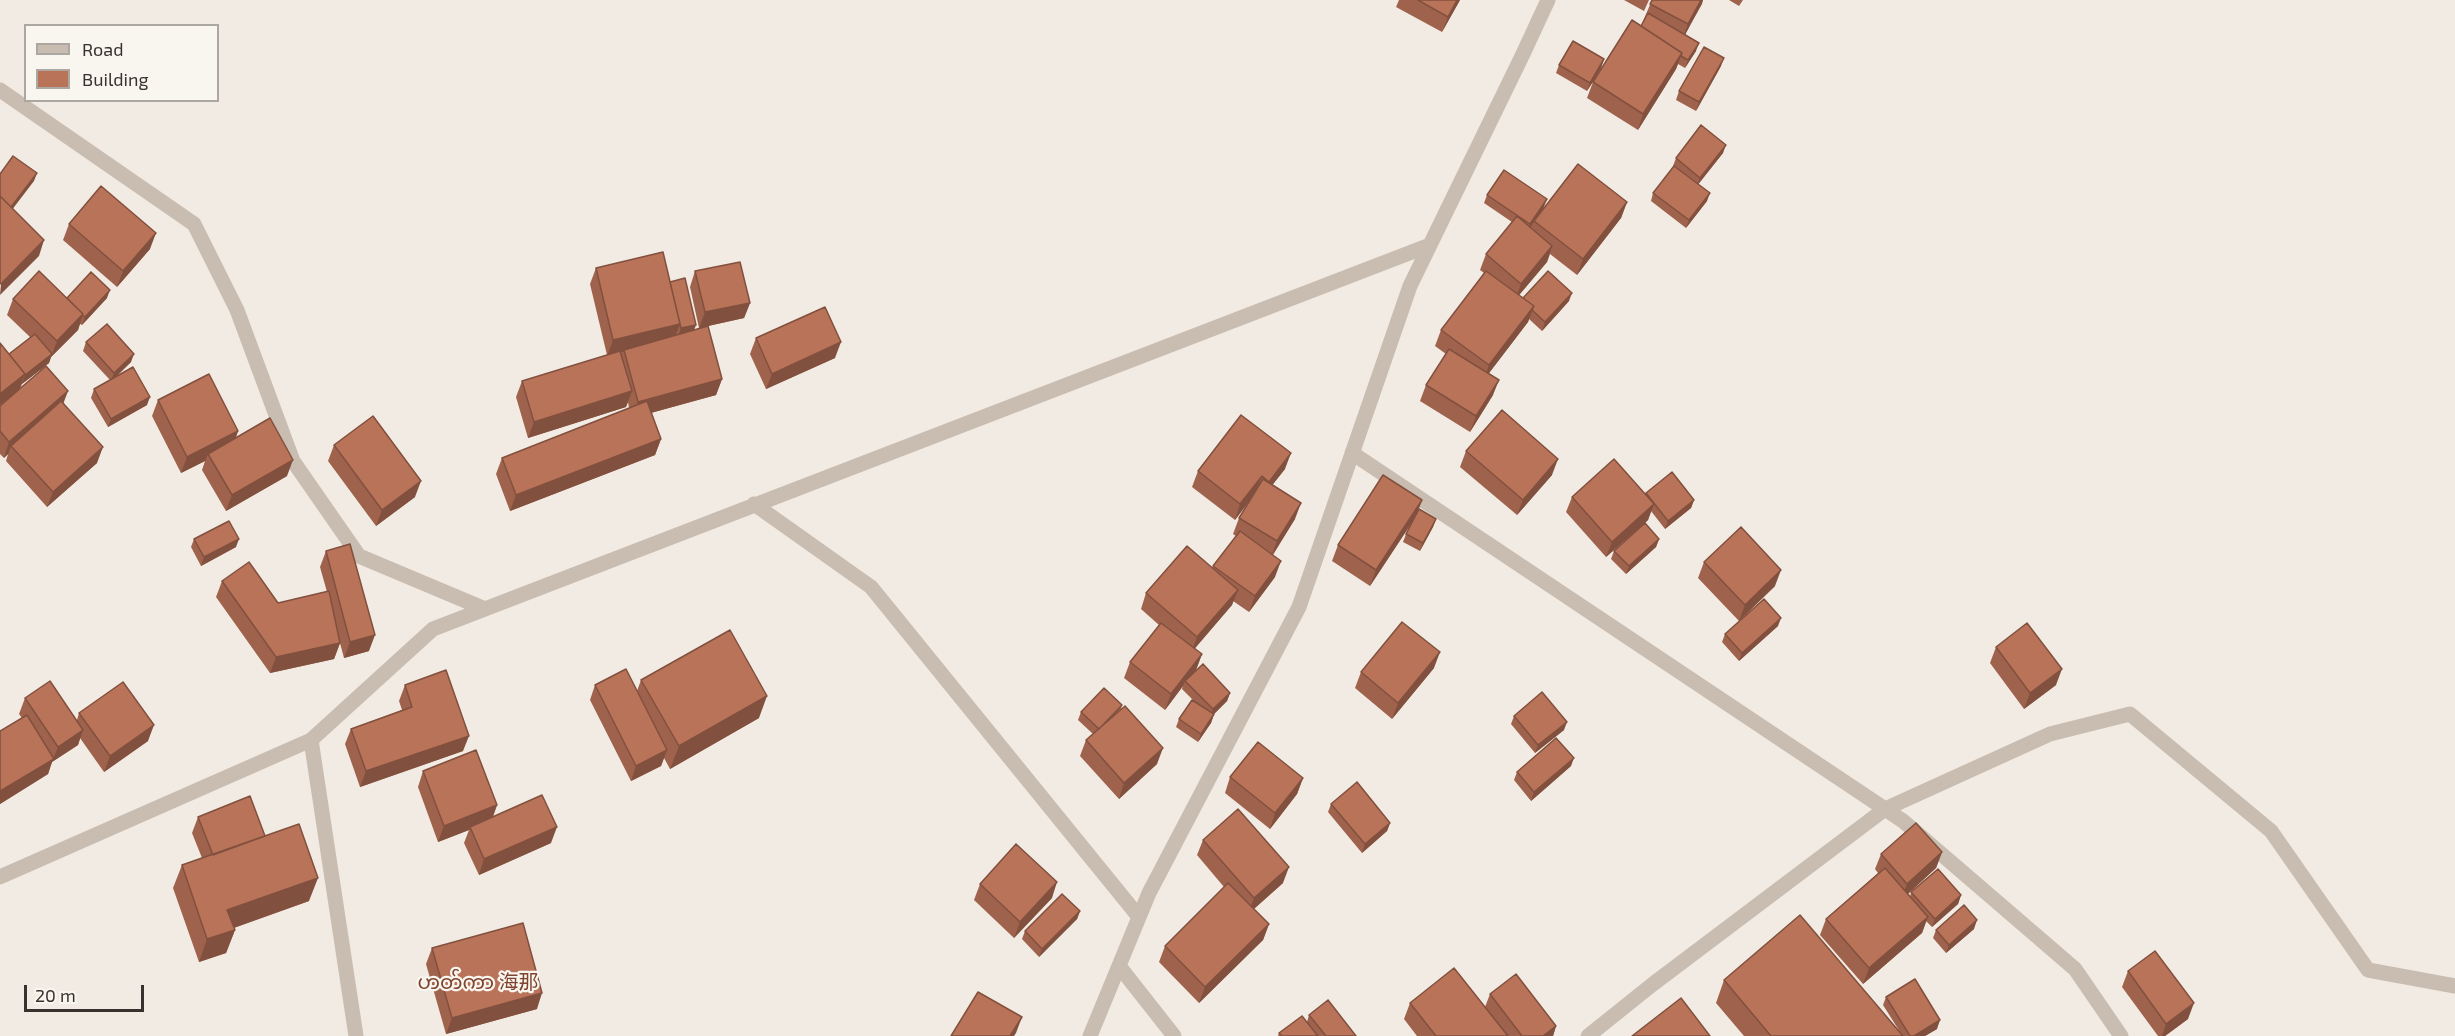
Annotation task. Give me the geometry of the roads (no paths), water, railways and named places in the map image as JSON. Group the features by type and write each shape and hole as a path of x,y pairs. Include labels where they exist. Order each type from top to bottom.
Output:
{"street":[{"path":"1089,1036 1149,893 1299,607 1410,286 1548,0"},
{"path":"0,90 194,224 237,310 293,461 359,556 485,609"},
{"path":"0,877 311,740 433,629 1430,245"},
{"path":"1352,453 1903,822 2075,969 2121,1036"},
{"path":"754,504 871,587 1139,917"},
{"path":"1588,1036 1662,977 1885,809 2050,734 2130,714 2271,831 2368,970 2455,986"},
{"path":"311,740 356,1036"},
{"path":"1119,966 1174,1036"}],"district":[{"name":"ဟတ်ကာ 海那","path":"478,982"}]}
